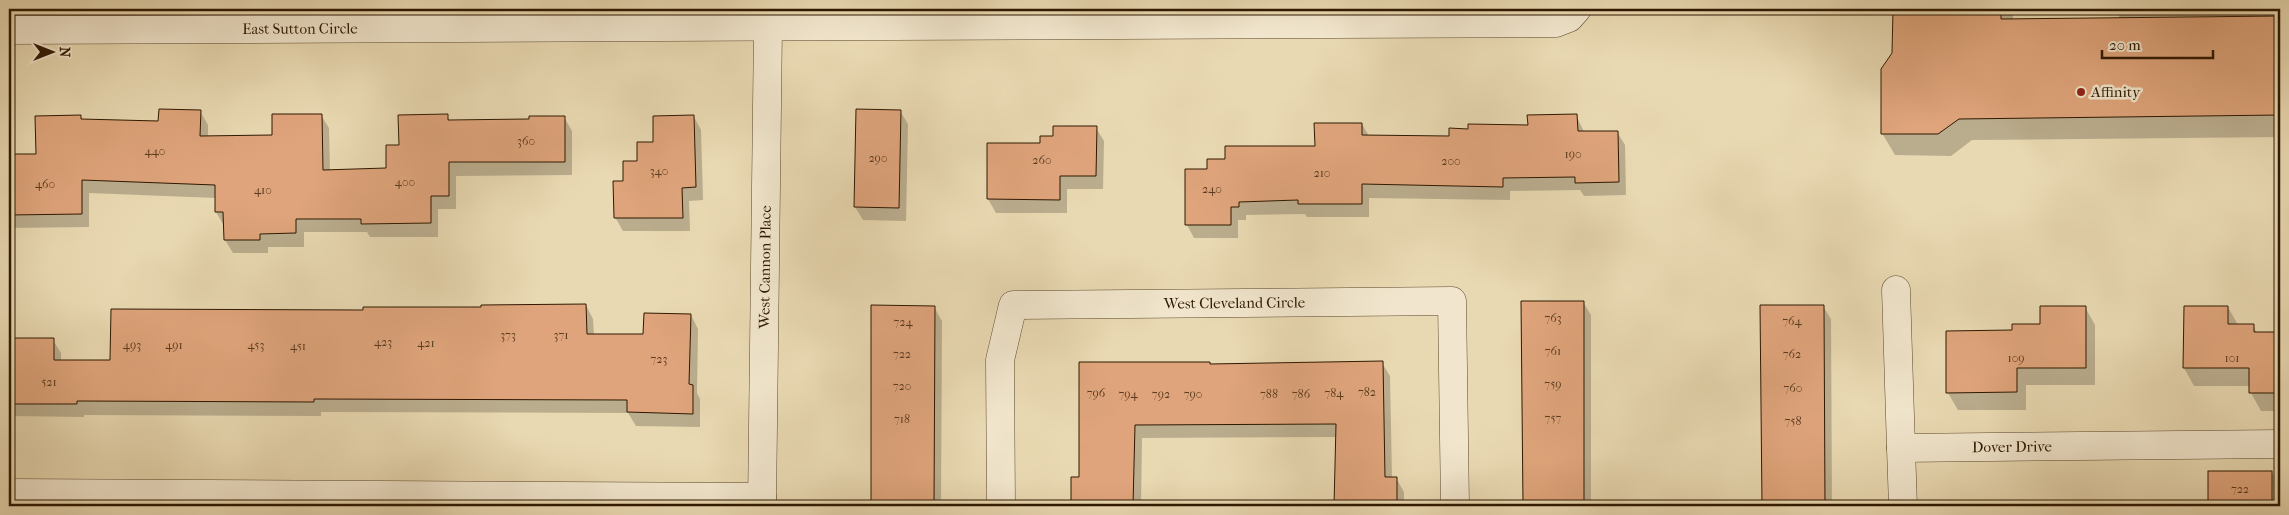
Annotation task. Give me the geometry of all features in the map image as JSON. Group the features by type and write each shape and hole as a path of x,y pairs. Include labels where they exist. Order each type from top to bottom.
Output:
{"street":[{"name":"East Sutton Circle","path":"9,30 636,18 768,27 1556,23 1569,18 1577,9"},
{"name":"West Cannon Place","path":"762,502 768,27"},
{"path":"1896,290 1903,506"},
{"name":"West Cleveland Circle","path":"1001,506 1000,360 1013,306 1452,301 1456,506"},
{"name":"Dover Drive","path":"1900,448 2280,444"},
{"path":"9,493 762,502"}],"building":[{"name":"Affinity","path":"1893,9 2001,9 2001,19 2280,16 2280,115 1959,119 1938,134 1881,134 1881,69 1892,53"},
{"path":"159,109 201,110 200,136 272,135 272,114 322,114 323,170 386,168 386,145 399,145 398,115 448,114 448,120 529,119 529,116 565,116 565,162 449,162 449,196 431,196 431,223 361,224 361,219 296,219 296,233 260,234 260,240 224,240 223,212 215,212 215,185 82,180 82,214 9,215 9,154 36,154 35,116 81,115 81,119 158,121"},
{"path":"856,109 901,110 899,208 854,207"},
{"path":"1577,114 1578,131 1618,131 1619,182 1575,183 1575,177 1503,178 1503,187 1362,184 1362,204 1298,204 1298,200 1239,202 1239,207 1231,207 1231,225 1185,225 1185,169 1207,169 1207,159 1225,159 1225,146 1315,146 1314,123 1362,123 1362,135 1449,136 1449,128 1468,129 1468,124 1528,125 1527,115"},
{"path":"694,115 696,187 682,188 683,218 614,218 613,181 623,181 623,161 637,161 637,142 653,142 653,116"},
{"path":"1053,126 1097,126 1096,176 1060,176 1060,200 987,199 987,143 1040,143 1040,136 1053,136"},
{"path":"1521,301 1584,301 1584,506 1523,506"},
{"path":"586,304 587,334 643,334 644,313 691,314 689,384 693,385 693,414 627,412 627,400 314,399 314,402 77,401 77,404 9,404 9,338 54,338 54,360 110,360 111,309 363,310 363,307 481,307 481,305"},
{"path":"871,305 935,306 934,506 871,506"},
{"path":"1760,305 1824,305 1825,506 1762,506"},
{"path":"2040,306 2086,306 2086,368 2017,368 2017,392 1946,393 1946,331 2012,330 2012,324 2040,324"},
{"path":"2184,306 2228,306 2228,324 2254,324 2254,332 2280,332 2280,393 2249,393 2249,368 2183,368"},
{"path":"1383,361 1385,477 1397,477 1397,506 1334,506 1336,424 1135,425 1133,506 1071,506 1071,477 1079,477 1079,362 1210,362 1210,364"},
{"path":"2208,471 2272,471 2272,506 2208,506"}],"place":[{"name":"Affinity","path":"2081,92"}]}
